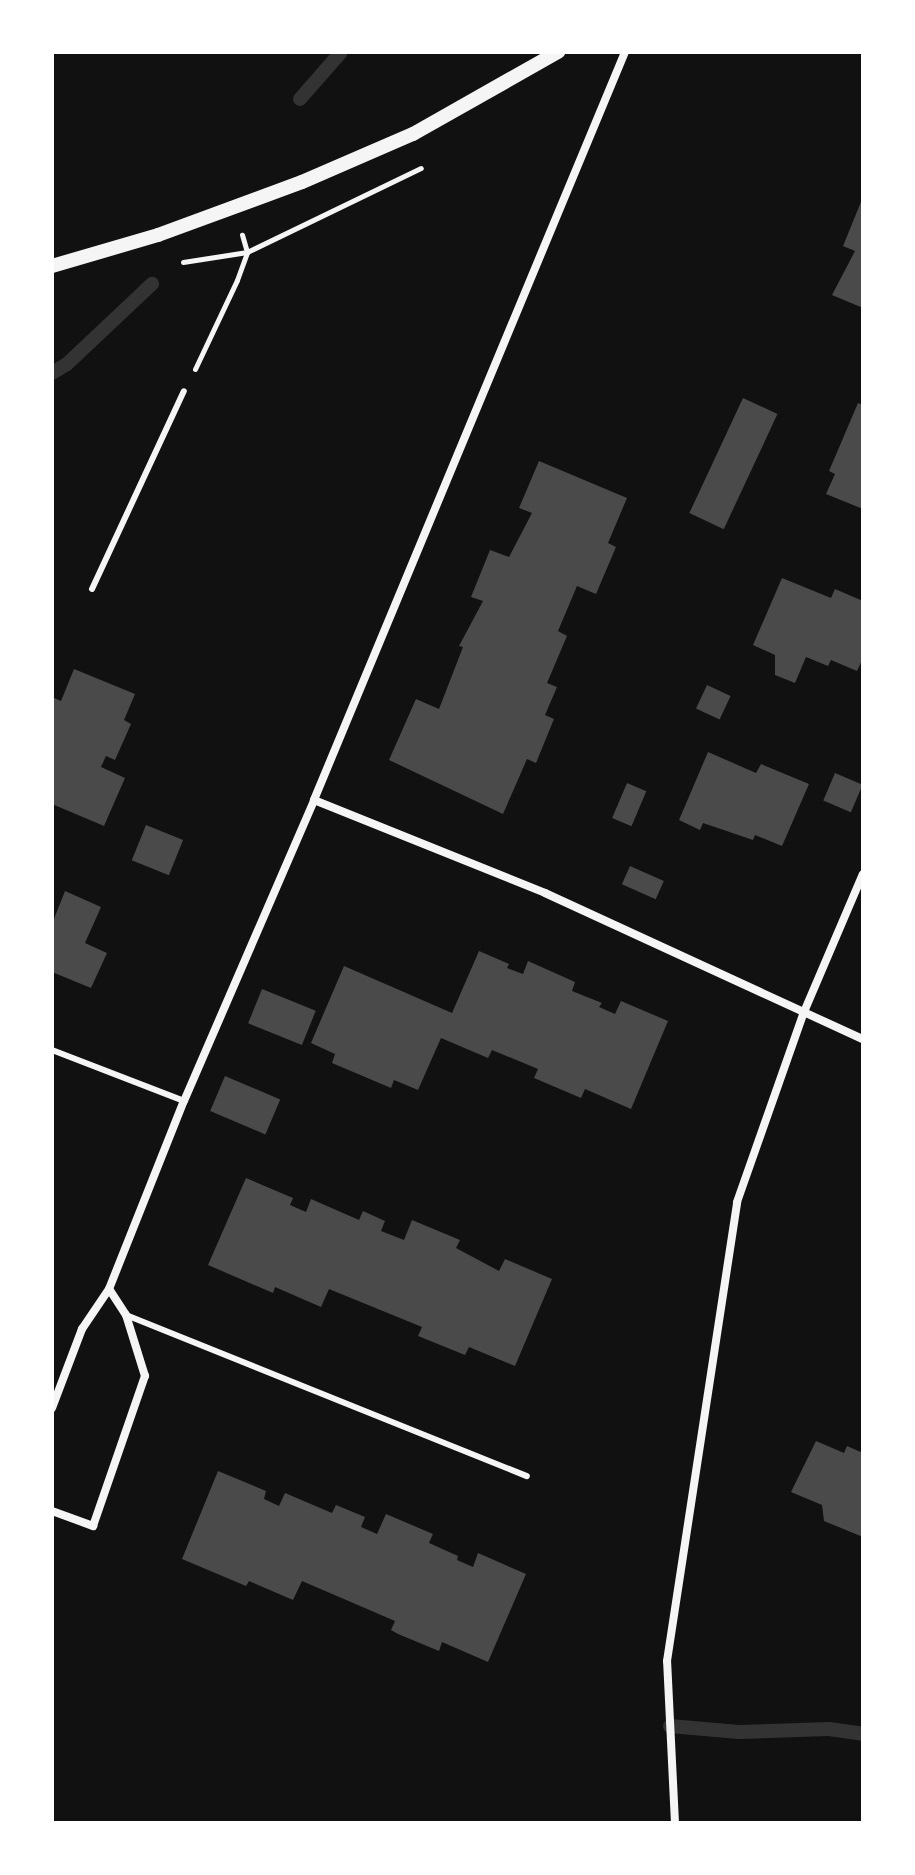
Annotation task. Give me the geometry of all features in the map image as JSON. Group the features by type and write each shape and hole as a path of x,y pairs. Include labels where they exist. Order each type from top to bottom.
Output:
{"street":[{"path":"52,266 158,235 302,182 413,134 558,52"},
{"path":"52,1408 82,1329 109,1289 184,1101 314,800 625,52"},
{"path":"314,800 545,893 863,1039"},
{"path":"675,1823 667,1661 737,1202 804,1012 863,874"},
{"path":"52,1511 93,1526 145,1376 126,1315 109,1289"}],"lane":[{"path":"92,589 184,391"},
{"path":"52,1050 184,1101"},
{"path":"126,1315 527,1476"}],"path":[{"path":"184,391 237,280 247,252 234,206"}],"building":[{"path":"863,197 863,308 832,295 855,251 843,246"},
{"path":"743,398 777,414 724,529 689,513"},
{"path":"858,403 863,405 863,509 826,494 835,474 829,471"},
{"path":"539,461 627,498 608,543 616,547 596,594 577,586 558,631 567,636 547,683 557,687 545,715 554,719 536,763 527,759 503,814 389,760 416,699 439,709 463,647 459,646 483,601 471,597 490,550 509,557 532,513 519,508"},
{"path":"782,578 831,598 835,589 863,601 863,658 857,671 831,660 828,666 806,657 795,683 775,675 775,655 753,645"},
{"path":"74,669 135,694 124,720 131,724 115,760 106,756 101,767 125,778 104,826 52,804 52,697 61,701"},
{"path":"707,685 731,696 720,720 696,709"},
{"path":"708,752 756,773 761,764 809,784 782,846 755,835 753,840 703,823 700,830 679,820"},
{"path":"835,773 863,785 851,812 823,801"},
{"path":"627,783 646,791 631,826 612,818"},
{"path":"146,825 183,840 169,875 132,860"},
{"path":"630,866 664,881 656,899 622,884"},
{"path":"65,891 101,907 85,943 107,953 91,988 52,972 52,924"},
{"path":"479,951 523,974 528,961 575,982 572,991 602,1003 599,1007 615,1014 621,1001 668,1021 631,1109 585,1089 581,1098 534,1078 538,1069 492,1050 488,1058 441,1038 418,1090 394,1080 391,1088 332,1063 335,1054 311,1043 344,966 452,1013"},
{"path":"262,989 316,1011 302,1045 248,1023"},
{"path":"225,1076 280,1099 265,1134 210,1111"},
{"path":"246,1178 293,1198 290,1205 306,1212 311,1199 359,1220 363,1211 385,1221 381,1231 404,1240 412,1220 460,1240 456,1248 499,1271 505,1259 552,1279 515,1366 469,1347 465,1355 418,1336 422,1327 329,1289 321,1307 275,1287 273,1293 208,1265"},
{"path":"816,1441 844,1453 847,1446 863,1453 863,1537 824,1521 822,1505 791,1492"},
{"path":"218,1471 266,1491 264,1499 279,1506 285,1493 332,1513 336,1505 365,1517 361,1527 377,1534 386,1514 433,1534 429,1543 458,1556 457,1560 473,1567 478,1553 526,1574 488,1662 442,1642 439,1651 398,1634 391,1630 395,1621 302,1581 293,1600 249,1581 246,1586 182,1559"}],"waterway":[{"path":"300,99 341,52"},
{"path":"52,373 67,364 152,284"},
{"path":"670,1726 739,1732 829,1729 863,1734"}]}
